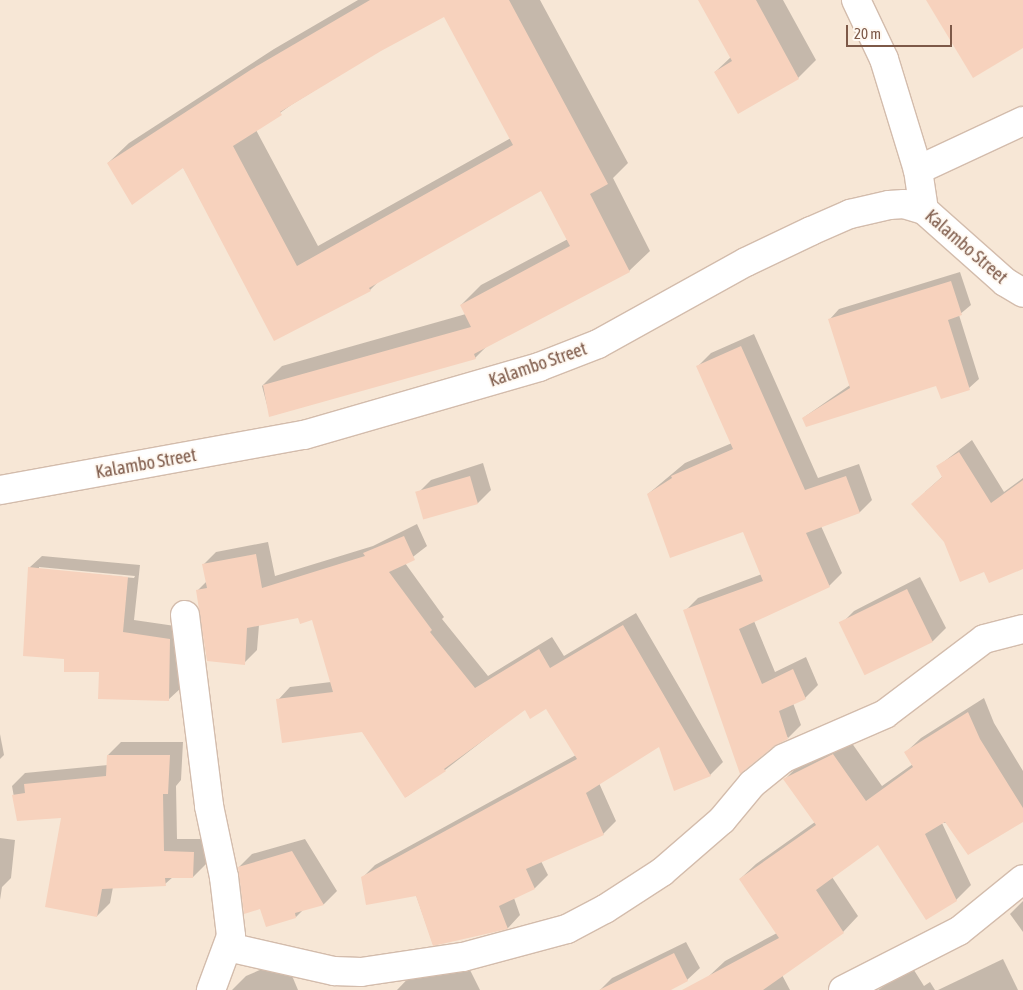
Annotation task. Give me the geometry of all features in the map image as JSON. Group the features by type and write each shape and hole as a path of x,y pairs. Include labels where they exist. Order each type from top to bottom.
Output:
{"street":[{"path":"856,0 884,59 918,170 924,210"},
{"path":"918,170 1023,121"},
{"name":"Kalambo Street","path":"0,490 304,435 499,379 598,344 746,262 850,214 889,205 904,204 924,210 1006,282 1023,293"},
{"path":"185,615 209,806 224,877 231,936 211,990"},
{"path":"228,948 345,981 361,972 463,957 567,929 662,872 722,820 752,784 784,758 885,714 984,639 1023,629"},
{"path":"843,990 959,931 1023,880"}],"shaded area":[{"path":"0,0 1023,0 1023,990 0,990"}],"building":[{"path":"370,0 509,0 608,184 590,194 630,272 474,354 476,359 269,417 263,385 471,327 460,305 570,246 541,191 369,288 371,291 274,341 183,168 132,205 107,163 252,69","holes":["444,17 513,145 297,266 233,146 282,115 280,112 381,51"]},
{"path":"698,0 756,0 799,79 738,114 714,72 732,61"},
{"path":"926,0 1023,0 1023,48 973,78"},
{"path":"951,281 962,315 948,320 970,390 941,399 936,386 806,427 802,418 850,388 828,319"},
{"path":"741,346 805,490 846,476 860,513 806,533 830,587 739,629 762,684 793,669 806,699 779,711 788,739 774,746 740,774 683,610 763,581 743,532 670,558 647,494 672,478 671,476 733,449 696,366"},
{"path":"959,452 991,503 1023,480 1023,569 989,583 984,572 960,582 944,542 911,504 942,477 936,466"},
{"path":"470,476 478,504 423,520 415,492"},
{"path":"404,536 415,560 389,572 432,630 430,632 475,688 539,649 550,668 623,625 711,776 674,791 659,747 586,793 604,835 526,869 535,889 499,906 508,929 433,946 416,896 366,905 361,877 577,759 546,709 530,719 525,710 444,769 446,771 405,798 362,732 282,743 276,699 333,692 312,620 300,624 298,618 247,628 245,665 207,661 196,590 207,588 202,564 256,554 262,588 365,556 363,553"},
{"path":"28,567 128,577 123,632 170,639 169,701 98,699 99,672 64,672 64,659 23,656"},
{"path":"907,589 933,642 865,675 839,622"},
{"path":"968,712 980,739 1023,808 1023,822 968,855 945,822 925,834 957,901 926,920 878,845 816,890 844,933 763,990 682,990 779,938 739,879 816,825 783,779 833,754 866,801 913,767 904,752"},
{"path":"107,755 170,755 168,794 163,794 164,851 194,852 193,878 165,878 166,886 102,889 97,917 45,907 61,818 17,821 12,795 25,793 24,784 106,776"},
{"path":"292,851 324,905 295,913 296,918 266,927 260,909 244,914 238,867"},
{"path":"674,953 688,981 671,990 599,990"}]}
